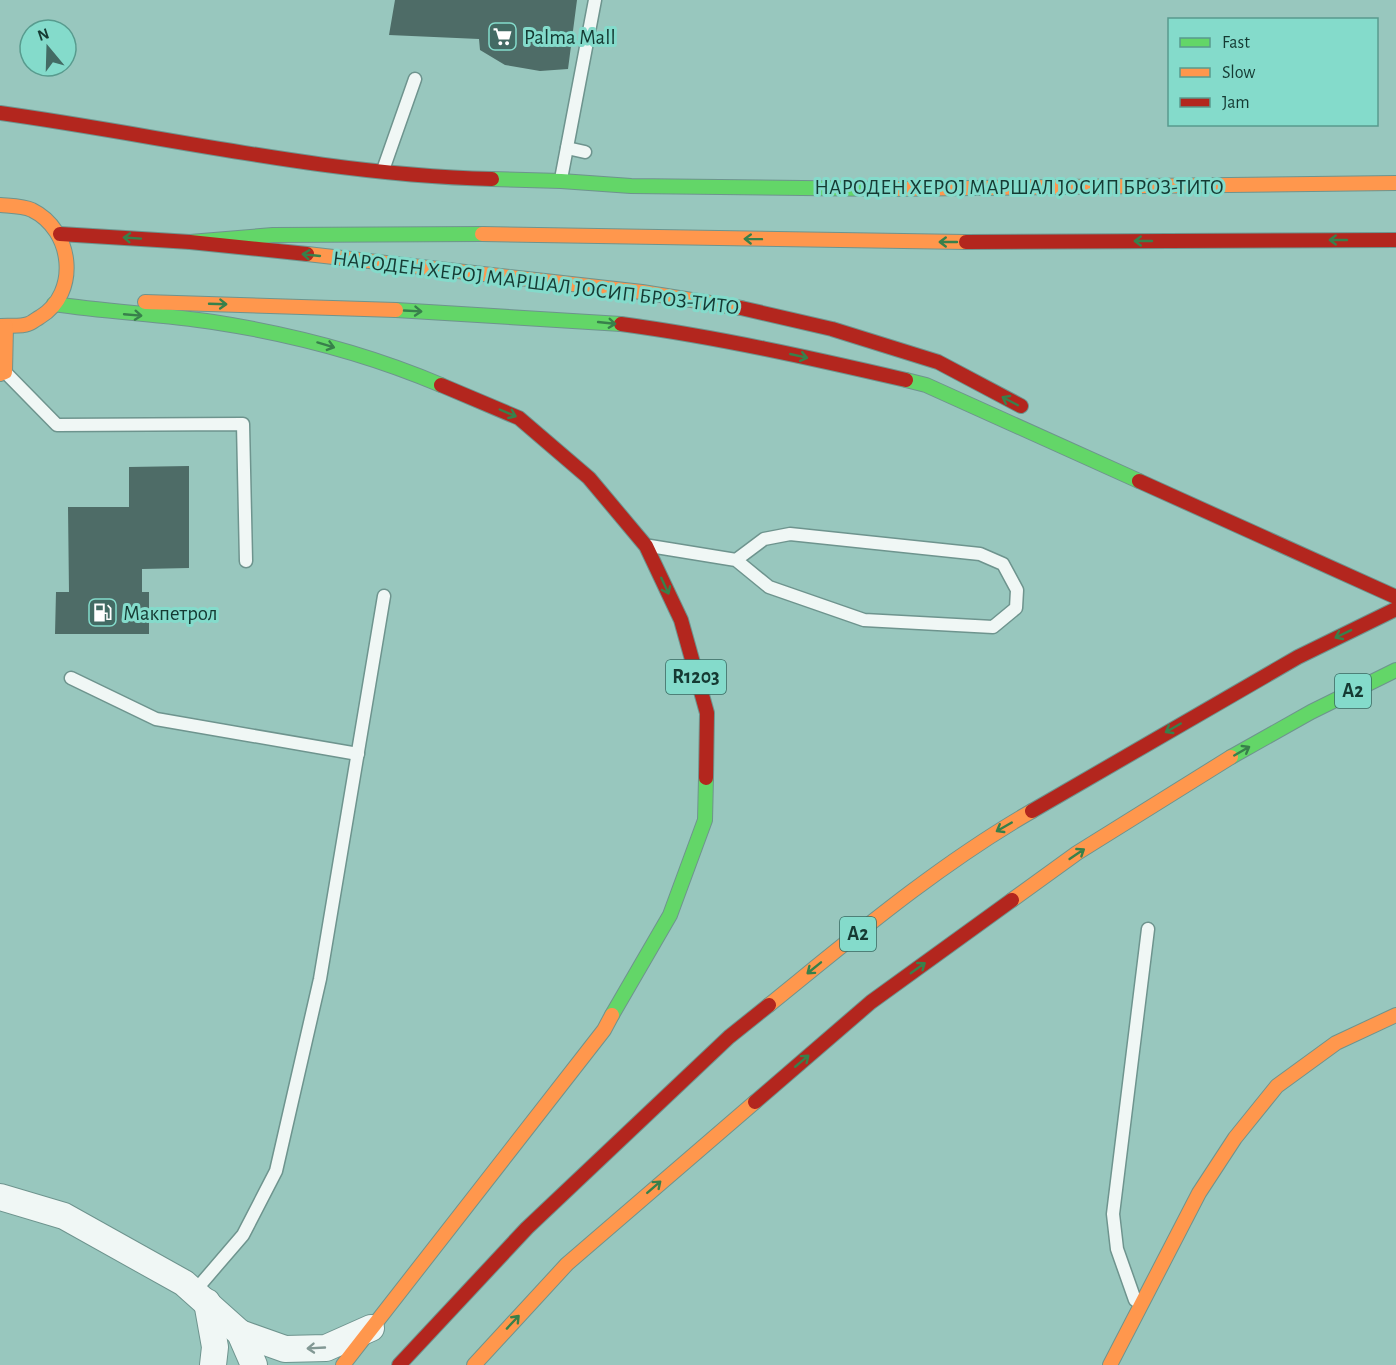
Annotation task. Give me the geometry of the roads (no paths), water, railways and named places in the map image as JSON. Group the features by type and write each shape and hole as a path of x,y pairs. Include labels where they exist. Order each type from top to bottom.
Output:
{"main road":[{"name":"НАРОДЕН ХЕРОЈ МАРШАЛ ЈОСИП БРОЗ-ТИТО","path":"0,113 78,124 275,159 436,178 561,180 631,186 877,189 1396,183"},
{"path":"0,205 18,205 35,211 49,220 67,248 69,262 68,277 63,292 45,314 20,326 3,326 2,373"},
{"name":"НАРОДЕН ХЕРОЈ МАРШАЛ ЈОСИП БРОЗ-ТИТО","path":"60,234 190,242 642,292 738,307 832,329 938,362 1031,412"},
{"path":"190,242 273,235 504,234 902,242 1396,240"},
{"name":"НАРОДЕН ХЕРОЈ МАРШАЛ ЈОСИП БРОЗ-ТИТО","path":"54,304 106,301 401,310 605,322 693,334 770,349 926,385 1246,528"},
{"name":"R1203","path":"54,304 105,312 212,322 302,338 401,368 519,418 589,478 646,546 681,620 706,713 705,820 670,915 604,1030 344,1365"},
{"path":"1092,445 1246,528 1396,597"},
{"name":"A2","path":"399,1365 527,1228 729,1037 857,934 988,836 1298,657 1396,609"},
{"name":"A2","path":"474,1365 567,1264 871,1002 1077,853 1212,768 1311,712 1396,670"},
{"path":"1311,712 1396,679"},
{"path":"1110,1365 1199,1193 1235,1138 1277,1086 1336,1043 1396,1015"}],"street":[{"path":"0,1197 64,1216 184,1283 240,1333 285,1349 326,1348 371,1328"},
{"path":"201,1297 215,1347 213,1365"},
{"path":"240,1333 254,1365"}],"lane":[{"path":"561,180 594,0"},
{"path":"383,171 415,79"},
{"path":"567,148 585,152"},
{"path":"2,373 57,425 243,424 246,561"},
{"path":"646,546 736,560 769,587 864,620 993,627 1016,608 1017,590 1002,564 980,554 790,534 764,539 736,560"},
{"path":"201,1297 243,1235 276,1171 320,979 384,596"},
{"path":"71,678 156,718 358,754"},
{"path":"1138,1308 1116,1249 1113,1214 1148,929"}],"place":[{"name":"Palma Mall","path":"503,37"},
{"name":"Макпетрол","path":"102,613"}]}
